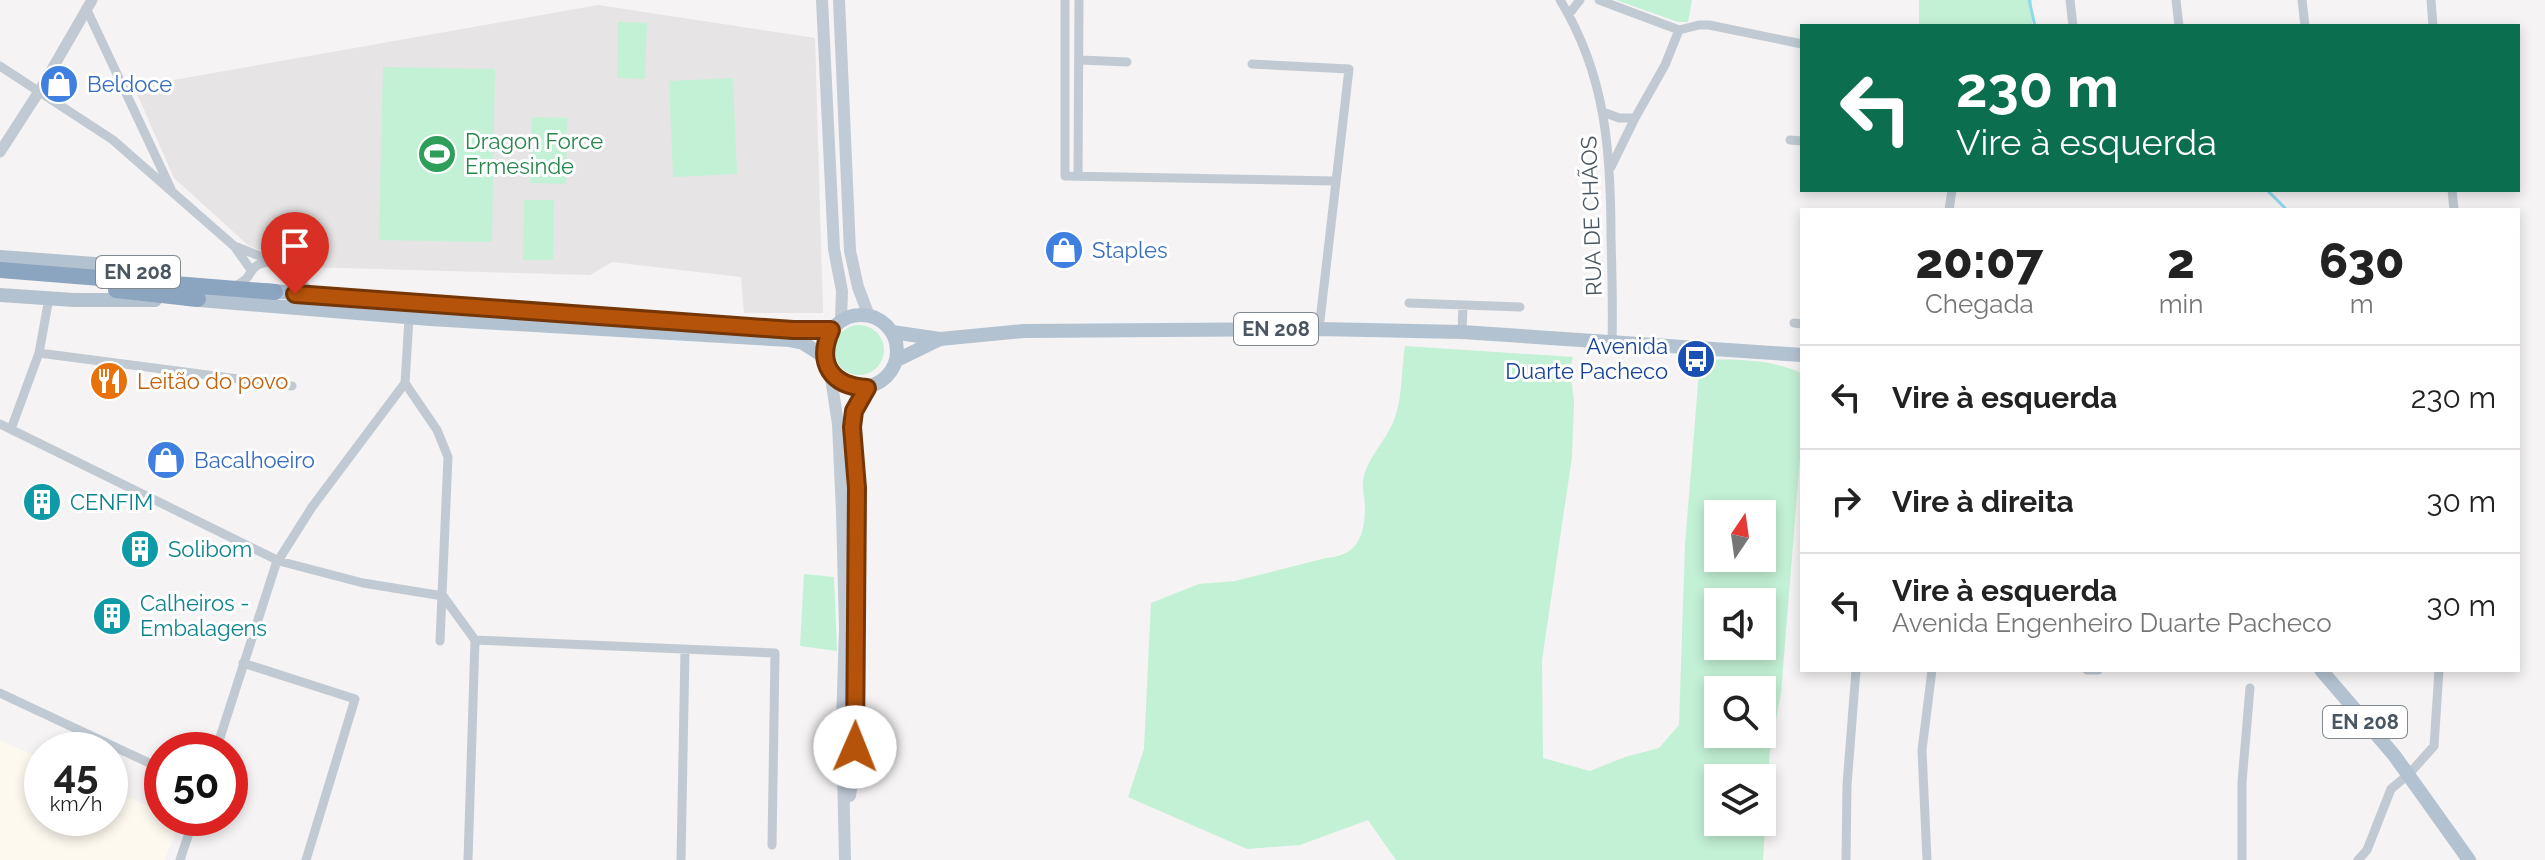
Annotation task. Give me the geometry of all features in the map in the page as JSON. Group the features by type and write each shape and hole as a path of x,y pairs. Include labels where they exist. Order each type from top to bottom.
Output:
{"highway":[{"path":"0,270 198,299"},
{"path":"0,281 88,282 275,292"}],"main road":[{"path":"839,0 850,251 858,287 869,316"},
{"path":"823,2 834,249 842,291 836,325 825,343 837,410 842,512 845,860"},
{"name":"EN 208","path":"0,257 95,264 314,296 793,330 836,325 855,315 869,316 882,322 892,332 940,339 1024,331 1319,329 1462,332 1800,355"},
{"name":"EN 208","path":"0,295 135,301 198,299 409,318 789,340 803,343 827,364 840,381 853,387 867,388 880,383 891,373 897,360 940,339"},
{"path":"892,332 897,346 897,360"},
{"path":"845,823 855,764 858,664 857,488 852,427 854,411 867,388"},
{"name":"EN 208","path":"2323,672 2409,774 2469,860"}],"street":[{"path":"1065,0 1065,176 1335,181"},
{"path":"1078,176 1079,0"},
{"name":"RUA DE CHÃOS","path":"1560,0 1581,39 1595,77 1603,112 1611,167 1612,342"},
{"path":"1569,14 1580,0"},
{"path":"1599,0 1679,30 1709,25 1800,44"},
{"path":"2070,0 2073,24"},
{"path":"2176,0 2179,24"},
{"path":"2302,0 2305,24"},
{"path":"2431,0 2433,24"},
{"path":"0,152 89,4"},
{"path":"89,4 172,192"},
{"path":"1611,167 1665,65 1679,30"},
{"path":"1080,60 1127,62"},
{"path":"1252,64 1349,69 1319,329"},
{"path":"0,66 113,140 234,246 251,270"},
{"path":"1603,112 1619,118 1635,118"},
{"path":"1790,140 1800,141"},
{"path":"234,246 277,263 296,275 314,296"},
{"path":"235,286 259,264 277,263"},
{"path":"11,429 39,353 49,298"},
{"path":"1409,303 1520,307"},
{"path":"1462,332 1463,305"},
{"path":"222,732 279,561 312,507 405,383 409,318"},
{"path":"39,353 292,386"},
{"path":"405,383 437,430 448,457 440,641"},
{"path":"0,424 279,561 363,583 443,596 475,640 468,860"},
{"path":"475,640 775,653 772,845"},
{"path":"681,860 685,651"},
{"path":"243,663 355,699 306,860"},
{"path":"1846,860 1848,755 1856,672"},
{"path":"1927,860 1922,750 1932,672"},
{"path":"2359,860 2367,850 2391,789 2434,746 2439,672"},
{"path":"2242,860 2242,782 2250,688"},
{"path":"0,693 144,761"},
{"path":"180,860 188,836"}],"shaded area":[{"path":"598,5 815,38 823,313 744,313 741,277 612,262 590,275 305,267 249,246 174,178 134,87"},
{"path":"0,740 24,751 24,836 128,836 128,797 144,804 144,836 174,836 165,860 0,860"}],"green space":[{"path":"1616,0 1692,0 1688,22 1678,22"},
{"path":"1919,0 2032,0 2032,24 1919,24"},
{"path":"618,22 647,23 645,79 617,78"},
{"name":"Dragon Force Ermesinde","path":"383,67 495,69 492,242 379,240"},
{"path":"733,78 737,174 673,177 669,81"},
{"path":"532,117 567,118 566,184 530,183"},
{"path":"524,200 554,200 553,260 523,260"},
{"path":"859,325 877,332 884,350 877,368 859,375 841,368 834,350 841,332"},
{"path":"1405,346 1573,357 1570,369 1574,402 1572,457 1542,660 1543,758 1590,771 1659,748 1679,725 1685,545 1700,359 1764,362 1800,373 1800,457 1781,693 1776,719 1776,676 1704,676 1704,748 1771,748 1769,764 1704,764 1704,836 1765,836 1763,860 1396,860 1368,820 1300,845 1247,849 1128,797 1144,749 1151,603 1199,584 1235,581 1346,553 1361,535 1365,472 1391,428 1397,411"},
{"path":"804,574 834,577 837,651 800,646"}],"waterway":[{"path":"2029,0 2035,24"},
{"path":"2269,192 2285,208"}],"place":[{"name":"Beldoce","path":"59,84"},
{"name":"Dragon Force Ermesinde","path":"437,154"},
{"name":"Staples","path":"1064,250"},
{"name":"Avenida Duarte Pacheco","path":"1696,359"},
{"name":"Leitão do povo","path":"109,381"},
{"name":"Bacalhoeiro","path":"166,460"},
{"name":"CENFIM","path":"42,502"},
{"name":"Solibom","path":"140,549"},
{"name":"Calheiros - Embalagens","path":"112,616"}],"route":[{"path":"295,294 793,330 831,330 825,343 825,357 830,371 840,381 853,387 867,388 854,411 852,427 857,488 855,747"}]}
